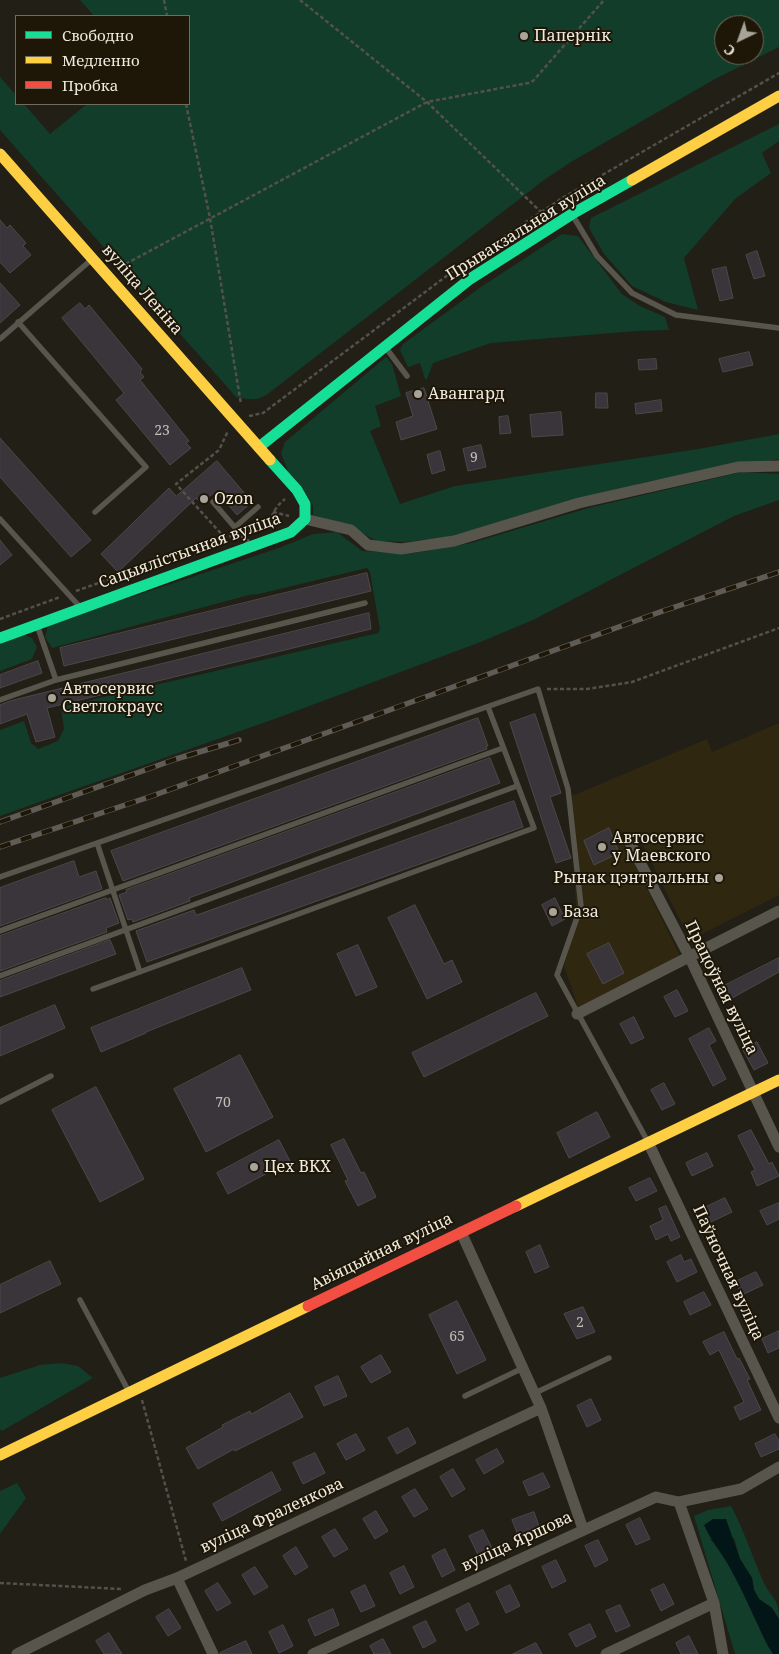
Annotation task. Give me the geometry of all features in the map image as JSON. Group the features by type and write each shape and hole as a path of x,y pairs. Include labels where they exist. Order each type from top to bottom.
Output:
{"street":[{"name":"Прывакзальная вуліца","path":"259,447 470,279 572,214 779,96"},
{"name":"вуліца Леніна","path":"0,154 259,447"},
{"name":"Сацыялістычная вуліца","path":"0,638 292,532 305,519 305,504 297,490 259,447"},
{"path":"305,519 351,530 368,545 402,549 454,541 578,503 738,467 779,466"},
{"name":"Працоўная вуліца","path":"631,845 689,956 779,1147"},
{"path":"578,1014 779,911"},
{"name":"Авіяцыйная вуліца","path":"0,1455 779,1080"},
{"name":"Паўночная вуліца","path":"648,1142 779,1418"},
{"path":"461,1232 535,1393 582,1529"},
{"name":"вуліца Фраленкова","path":"17,1654 146,1590 177,1578 541,1408"},
{"name":"вуліца Яршова","path":"313,1654 656,1496 679,1502 741,1489 779,1467"},
{"path":"679,1502 714,1603 723,1654"},
{"path":"177,1578 213,1654"},
{"path":"606,1654 714,1603"}],"lane":[{"path":"572,214 597,256 632,293 676,315 779,328"},
{"path":"0,339 92,259"},
{"path":"18,322 146,467 95,512"},
{"path":"385,347 407,376"},
{"path":"212,502 252,547"},
{"path":"235,527 258,507"},
{"path":"0,519 81,609"},
{"path":"0,700 56,680 365,603"},
{"path":"37,625 56,680"},
{"path":"0,877 538,689 568,789 581,906 557,974 648,1142"},
{"path":"93,989 534,828 488,707"},
{"path":"0,931 503,748"},
{"path":"0,976 517,786"},
{"path":"97,843 140,972"},
{"path":"0,1102 51,1076"},
{"path":"80,1300 134,1389"},
{"path":"535,1393 609,1358"},
{"path":"465,1396 523,1368"}],"path":[{"path":"164,0 167,15"},
{"path":"300,0 427,102 541,212 550,228"},
{"path":"114,266 122,268 210,218 427,102 528,83 533,80 604,0"},
{"path":"186,105 210,218 242,409"},
{"path":"225,538 176,484 219,450 230,428"},
{"path":"270,522 273,512 280,502 288,496"},
{"path":"72,593 270,522"},
{"path":"270,522 274,528"},
{"path":"0,619 61,597"},
{"path":"538,689 587,688 632,682 779,628"},
{"path":"134,1389 189,1572"},
{"path":"0,1583 146,1590"}],"shaded area":[{"name":"Рынак цэнтральны","path":"779,723 779,895 690,940 638,835 624,842 681,958 578,1007 564,966 577,916 573,861 572,796 707,739 712,752"},
{"path":"713,1519 726,1519 740,1559 752,1578 754,1590 759,1599 772,1608 779,1619 779,1654 773,1654 768,1646 735,1577 704,1525"}],"green space":[{"path":"80,0 779,0 779,47 764,54 764,15 714,15 714,65 743,65 715,79 571,162 544,180 269,393 257,399 236,397 0,130 0,77 15,94 15,105 25,105 50,134 86,105 190,105 190,15 93,15"},
{"path":"779,124 779,141 762,153 771,173 735,199 684,258 698,310 666,302 632,286 604,254 589,228 591,218"},
{"path":"562,234 578,236 622,294 640,306 665,317 669,330 491,343 433,363 427,379 425,379 420,363 408,367 400,350 403,344 481,287"},
{"path":"386,357 392,364 401,396 375,406 381,426 370,431 400,504 455,486 698,449 779,434 779,459 646,482 447,537 406,542 376,541 349,525 313,515 313,506 304,490 288,471 281,453 285,442"},
{"path":"742,472 779,474 779,500 734,516 533,620 478,643 280,717 0,816 0,730 24,721 31,743 38,749 58,741 64,729 61,707 378,633 380,630 370,572 367,568 249,595 52,648 45,637 48,626 53,623 279,548 313,534 337,532 362,551 415,553 471,543 588,508"},
{"path":"23,634 32,638 37,647 32,659 0,671 0,643"},
{"path":"61,1363 78,1366 93,1378 2,1431 0,1429 0,1378 40,1365"},
{"path":"17,1483 26,1498 0,1534 0,1491"},
{"path":"731,1506 763,1581 778,1606 779,1619 772,1608 759,1599 754,1590 752,1578 740,1559 734,1538 710,1539 735,1576 773,1654 735,1654 694,1516 708,1510"}],"building":[{"path":"0,220 7,228 10,225 26,243 23,246 31,255 10,273 0,262"},
{"path":"757,251 765,276 754,279 746,255"},
{"path":"726,267 733,298 720,301 712,270"},
{"path":"0,283 20,305 0,323"},
{"path":"80,303 85,309 89,305 142,369 140,372 144,377 140,380 189,441 186,443 191,448 170,465 116,400 124,393 62,318"},
{"path":"749,352 753,365 723,372 719,359"},
{"path":"656,359 657,369 639,370 638,360"},
{"path":"424,388 437,429 401,440 396,422 413,416 406,393"},
{"path":"596,393 607,393 608,408 596,408"},
{"path":"661,400 662,411 636,414 635,404"},
{"path":"561,412 563,435 532,437 530,415"},
{"path":"508,416 511,433 500,434 499,417"},
{"path":"0,438 91,540 71,557 0,477"},
{"path":"481,445 486,467 468,471 463,449"},
{"path":"440,451 445,470 432,474 427,455"},
{"path":"217,461 252,502 237,515 216,491 201,503 196,498 118,572 101,554 169,488 176,496"},
{"path":"0,540 12,555 0,565"},
{"path":"367,573 371,591 64,666 60,648"},
{"path":"369,613 371,629 47,708 55,737 36,742 27,714 0,724 0,705 10,701"},
{"path":"38,661 42,673 0,688 0,675"},
{"path":"535,714 561,793 550,797 571,858 556,863 510,723"},
{"path":"478,718 488,746 486,746 487,749 123,881 111,851"},
{"path":"490,758 500,783 189,898 190,901 133,922 132,919 128,920 119,895 127,892 126,890"},
{"path":"514,801 523,827 147,962 136,931 194,910 196,915"},
{"name":"Автосервис у Маевского","path":"609,828 619,853 594,865 584,841"},
{"path":"74,861 79,877 96,871 102,889 0,926 0,888"},
{"path":"106,898 106,900 110,898 119,923 106,928 107,932 0,971 0,936"},
{"name":"База","path":"555,898 565,919 552,926 542,905"},
{"path":"415,905 444,964 452,960 462,982 427,999 388,918"},
{"path":"110,940 116,954 0,997 0,981"},
{"path":"609,943 624,973 603,984 587,954"},
{"path":"358,945 377,987 356,996 337,954"},
{"path":"779,958 779,972 725,1002 718,989"},
{"path":"242,968 251,990 101,1052 91,1028"},
{"path":"677,990 688,1011 675,1017 664,997"},
{"path":"536,993 548,1016 424,1077 412,1053"},
{"path":"55,1005 65,1028 0,1056 0,1028"},
{"path":"634,1017 644,1038 631,1044 620,1024"},
{"path":"709,1028 716,1041 709,1045 726,1079 713,1086 689,1039"},
{"path":"757,1042 768,1063 754,1070 743,1050"},
{"path":"240,1055 273,1117 206,1152 174,1089"},
{"path":"664,1083 675,1104 662,1110 651,1090"},
{"path":"96,1087 144,1179 100,1202 52,1110"},
{"path":"597,1112 610,1137 569,1158 557,1133"},
{"path":"751,1130 769,1164 772,1162 779,1176 757,1186 751,1172 755,1170 738,1136"},
{"path":"344,1139 361,1173 364,1172 376,1197 358,1206 345,1181 348,1180 331,1145"},
{"name":"Цех ВКХ","path":"279,1140 290,1161 228,1194 217,1173"},
{"path":"707,1153 713,1166 692,1176 686,1163"},
{"path":"650,1178 657,1191 636,1201 629,1188"},
{"path":"725,1198 732,1212 711,1222 704,1208"},
{"path":"779,1203 779,1219 767,1225 760,1211"},
{"path":"666,1206 680,1237 671,1241 668,1234 656,1240 650,1226 663,1220 659,1209"},
{"path":"540,1245 549,1267 535,1273 526,1252"},
{"path":"681,1255 684,1262 691,1259 697,1272 677,1282 667,1262"},
{"path":"50,1261 61,1284 0,1313 0,1285"},
{"path":"756,1272 763,1285 742,1295 735,1282"},
{"path":"704,1292 711,1305 690,1315 684,1302"},
{"path":"457,1301 486,1360 457,1374 429,1315"},
{"path":"583,1307 595,1332 577,1339 564,1314"},
{"path":"779,1331 779,1348 768,1353 762,1339"},
{"path":"724,1332 737,1359 739,1358 750,1379 747,1380 761,1410 740,1420 734,1407 744,1402 719,1350 710,1355 703,1342"},
{"path":"381,1355 391,1372 371,1383 361,1367"},
{"path":"338,1376 347,1396 324,1406 315,1387"},
{"path":"290,1393 303,1417 235,1451 234,1449 198,1469 186,1448 223,1427 222,1425 250,1411 251,1414"},
{"path":"591,1399 601,1420 587,1427 577,1406"},
{"path":"408,1428 416,1443 397,1454 388,1438"},
{"path":"356,1434 365,1450 346,1460 337,1444"},
{"path":"775,1434 779,1441 779,1449 761,1457 755,1444"},
{"path":"497,1449 504,1462 484,1474 476,1460"},
{"path":"315,1453 325,1473 303,1484 293,1463"},
{"path":"453,1469 465,1489 452,1497 440,1477"},
{"path":"272,1472 281,1490 222,1521 213,1504"},
{"path":"543,1473 550,1487 529,1496 523,1482"},
{"path":"415,1489 428,1509 414,1517 402,1497"},
{"path":"376,1511 388,1531 375,1539 363,1519"},
{"path":"534,1512 539,1526 518,1535 512,1520"},
{"path":"640,1518 650,1539 636,1545 626,1525"},
{"path":"335,1529 348,1549 334,1557 322,1537"},
{"path":"483,1530 493,1550 479,1557 469,1536"},
{"path":"598,1540 608,1560 595,1567 585,1546"},
{"path":"296,1547 308,1567 295,1575 283,1556"},
{"path":"445,1549 455,1570 442,1577 432,1556"},
{"path":"556,1560 566,1581 552,1588 542,1567"},
{"path":"404,1566 414,1587 400,1594 390,1573"},
{"path":"255,1567 268,1587 254,1595 242,1575"},
{"path":"218,1583 231,1603 217,1611 205,1591"},
{"path":"664,1584 674,1604 661,1611 651,1590"},
{"path":"365,1585 375,1606 361,1612 351,1592"},
{"path":"510,1585 520,1606 506,1613 496,1592"},
{"path":"469,1603 479,1624 466,1631 456,1610"},
{"path":"620,1605 630,1626 616,1632 606,1611"},
{"path":"169,1609 181,1628 168,1636 156,1617"},
{"path":"333,1609 339,1625 315,1636 308,1620"},
{"path":"426,1621 436,1641 423,1648 413,1627"},
{"path":"590,1624 596,1637 576,1647 569,1634"},
{"path":"283,1625 293,1646 279,1653 269,1632"},
{"path":"109,1633 122,1654 104,1654 96,1641"},
{"path":"689,1636 698,1654 681,1654 676,1643"},
{"path":"383,1639 391,1654 374,1654 370,1646"},
{"path":"246,1641 252,1654 220,1654 220,1653"},
{"path":"536,1643 542,1654 513,1654"}],"railway":[{"path":"0,847 152,796 660,612 779,572"},
{"path":"0,822 176,759 239,740"}],"traffic: fast":[{"path":"259,447 470,279 572,214 632,180"},
{"path":"0,638 291,532 305,519 305,504 297,490 270,460"}],"traffic: slow":[{"path":"632,180 779,96"},
{"path":"0,154 270,460"},
{"path":"516,1206 779,1080"},
{"path":"0,1455 308,1306"}],"traffic: jam":[{"path":"308,1306 516,1206"}],"place":[{"name":"Папернік","path":"524,36"},
{"name":"Авангард","path":"418,394"},
{"name":"Ozon","path":"204,499"},
{"name":"Автосервис Светлокраус","path":"52,698"},
{"name":"Автосервис у Маевского","path":"602,847"},
{"name":"Рынак цэнтральны","path":"719,878"},
{"name":"База","path":"553,912"},
{"name":"Цех ВКХ","path":"254,1167"}]}
